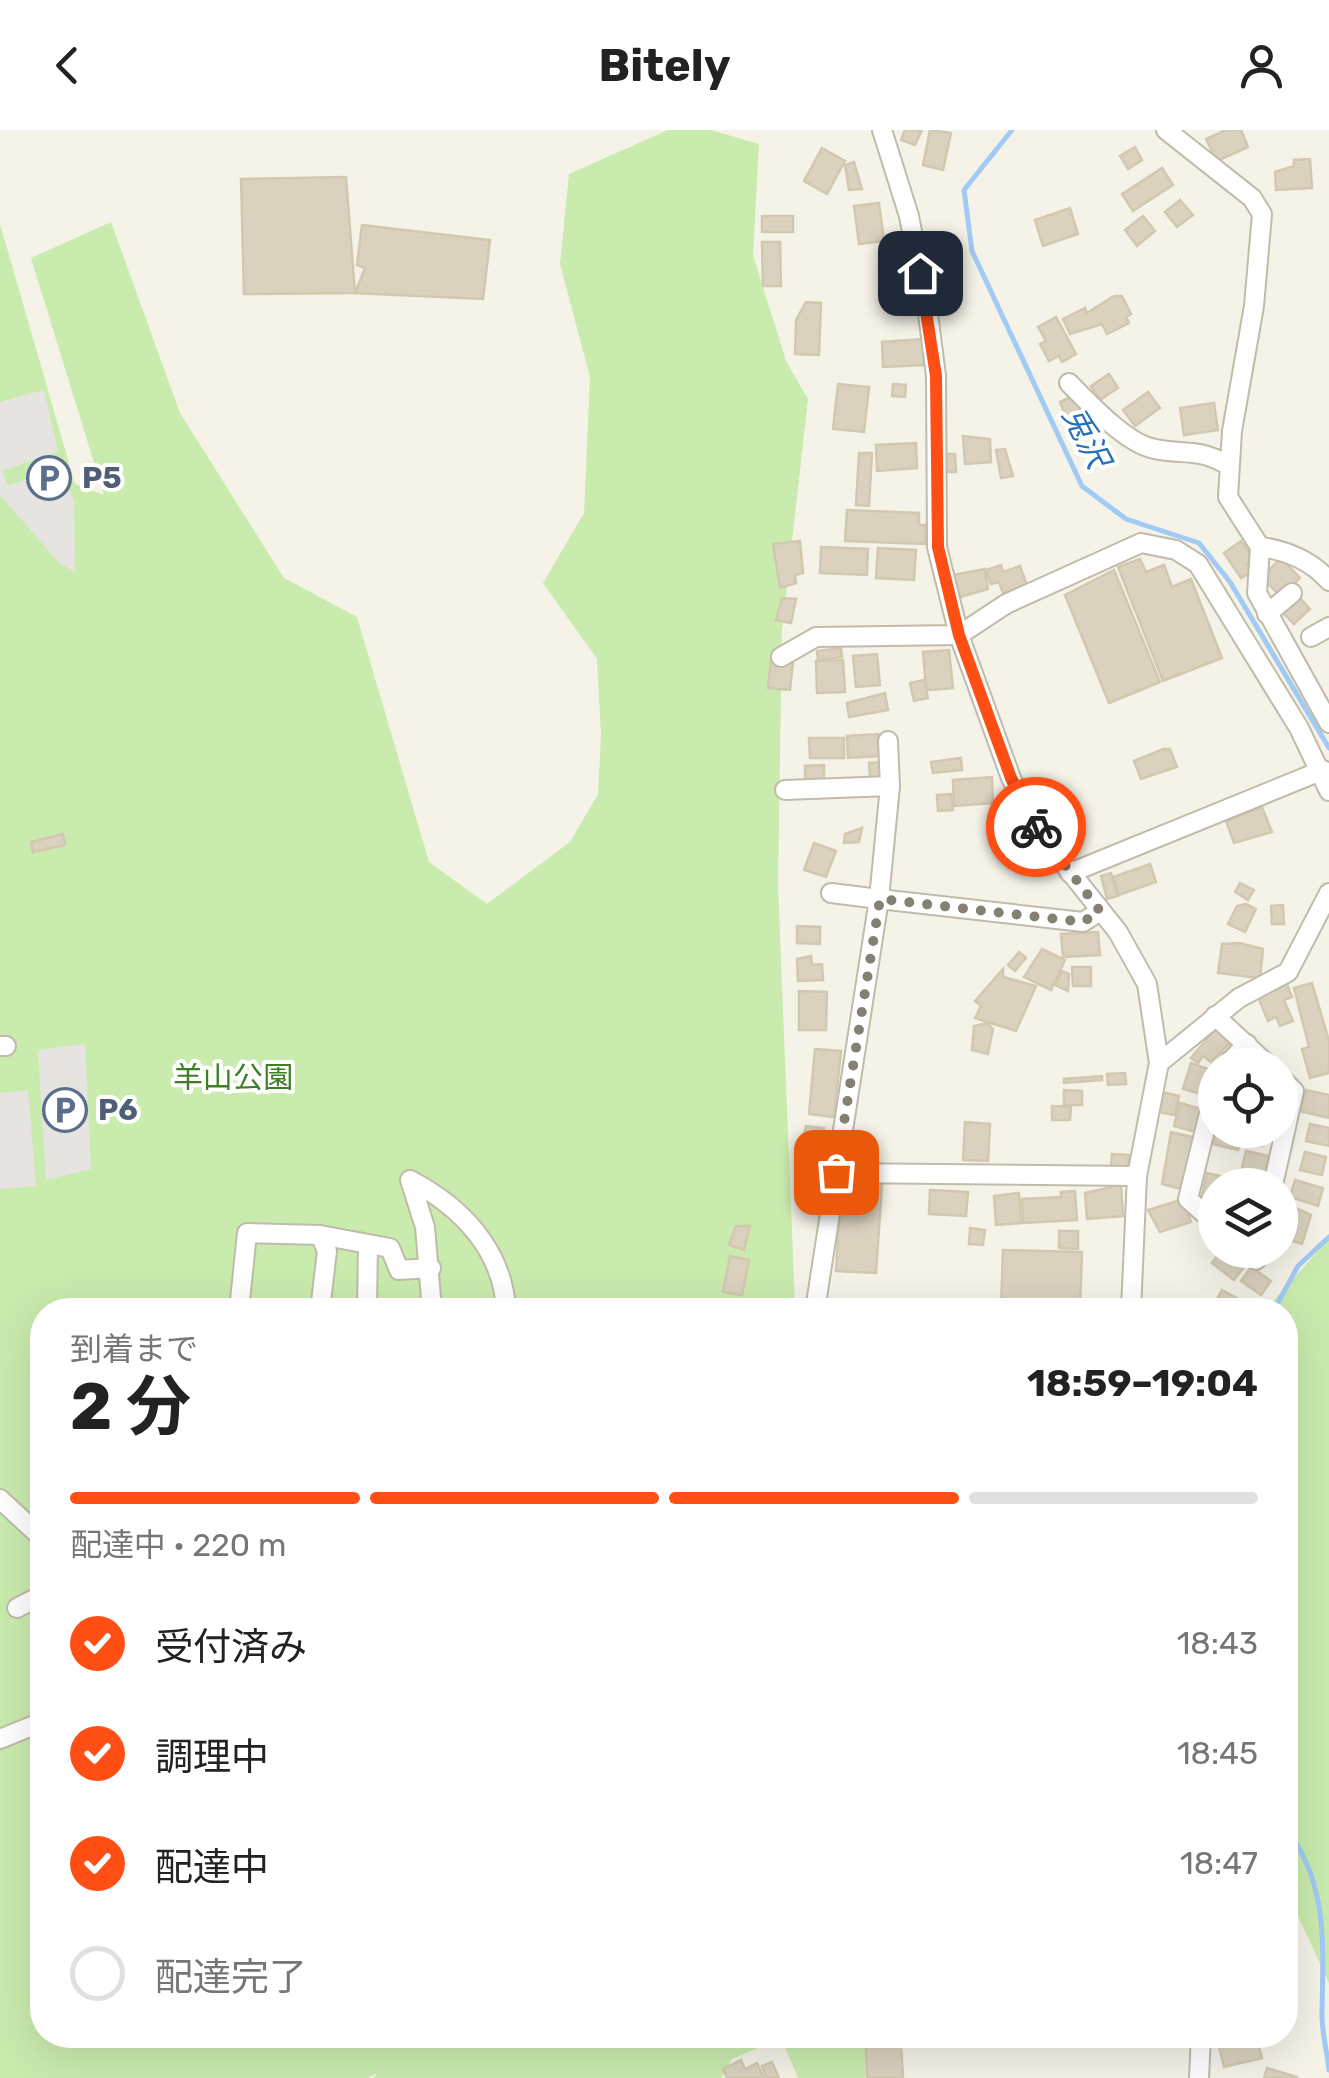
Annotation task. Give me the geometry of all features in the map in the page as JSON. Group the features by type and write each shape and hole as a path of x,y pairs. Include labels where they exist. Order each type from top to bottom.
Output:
{"street":[{"path":"882,130 909,216 928,314 936,376 938,547 959,635 1011,778 1036,828 1133,955 1147,984 1159,1063 1137,1176 1132,1298"},
{"path":"1171,132 1252,198 1262,214 1254,306 1228,465 1228,497 1234,512 1260,546 1257,593 1329,723"},
{"path":"1069,383 1100,414 1144,446 1184,449 1228,465"},
{"path":"782,657 816,637 959,635 1006,604 1140,544 1176,550 1198,564 1323,770 1329,791"},
{"path":"1260,546 1280,549 1319,570 1329,581"},
{"path":"1267,614 1292,593"},
{"path":"1312,636 1329,627"},
{"path":"816,1298 880,899 890,786 888,741"},
{"path":"1323,770 1329,750"},
{"path":"1070,873 1323,770"},
{"path":"786,790 890,786"},
{"path":"830,892 1083,922 1100,911"},
{"path":"1159,1063 1238,998 1288,972 1298,962 1329,893"},
{"path":"1215,1016 1251,1048"},
{"path":"1243,1048 1247,1044"},
{"path":"1198,1209 1188,1200 1201,1148"},
{"path":"836,1172 1137,1176"},
{"path":"432,1298 431,1268 410,1180 446,1198 478,1231 504,1298"},
{"path":"239,1298 247,1233 320,1236 390,1248 398,1270 431,1268"},
{"path":"320,1236 326,1252 321,1298"},
{"path":"368,1244 368,1298"},
{"path":"0,1499 30,1527"},
{"path":"17,1608 30,1602"},
{"path":"0,1739 30,1727"},
{"path":"1199,2078 1201,2048"}],"green space":[{"name":"羊山公園","path":"668,130 711,130 759,144 753,255 786,361 808,399 782,630 778,886 795,1298 30,1298 30,2048 758,2048 732,2059 721,2078 374,2078 377,2073 368,2078 0,2078 0,224 75,484 104,495 31,258 111,222 180,413 284,578 357,617 429,862 487,904 570,842 598,794 601,735 597,659 543,583 584,513 590,377 560,264 569,174"},
{"path":"1329,1239 1329,1983 1298,1916 1298,1298 1276,1298"},
{"path":"785,2048 866,2048 865,2078 798,2078"}],"shaded area":[{"name":"P5","path":"44,390 58,451 2,471 8,485 62,469 74,501 75,572 59,563 0,495 0,402"},
{"name":"P6","path":"85,1044 91,1169 46,1180 38,1050"},
{"path":"28,1090 36,1186 0,1189 0,1093"}],"building":[{"path":"905,130 922,130 915,145 901,140"},
{"path":"930,130 951,133 943,170 923,165"},
{"path":"1226,130 1241,130 1248,147 1217,161 1206,139"},
{"path":"1135,147 1142,160 1128,169 1120,156"},
{"path":"822,148 845,161 827,194 804,181"},
{"path":"1310,159 1312,188 1276,190 1275,172 1294,166 1294,160"},
{"path":"854,162 862,189 849,190 845,165"},
{"path":"1162,168 1173,185 1133,211 1122,194"},
{"path":"346,177 355,293 244,294 241,179"},
{"path":"1180,200 1193,215 1177,227 1165,212"},
{"path":"879,203 884,241 859,244 854,206"},
{"path":"1070,208 1078,234 1043,246 1035,220"},
{"path":"762,216 793,216 793,232 762,232"},
{"path":"1143,216 1155,231 1137,246 1125,230"},
{"path":"362,225 490,240 483,299 355,293 365,268 357,265"},
{"path":"762,242 780,242 781,286 763,286"},
{"path":"1114,296 1122,296 1131,314 1126,317 1129,323 1107,334 1102,324 1070,334 1063,319 1085,308 1087,313"},
{"path":"806,302 821,303 819,355 795,354 796,320"},
{"path":"1056,317 1076,354 1062,362 1059,356 1049,361 1040,344 1046,341 1038,327"},
{"path":"923,339 925,365 883,367 882,342"},
{"path":"1109,374 1118,388 1100,400 1091,386"},
{"path":"838,384 869,387 864,432 833,429"},
{"path":"893,384 906,385 905,397 892,396"},
{"path":"1148,392 1160,408 1135,426 1123,410"},
{"path":"1073,396 1088,426 1072,433 1060,402"},
{"path":"1214,403 1218,430 1184,435 1180,408"},
{"path":"963,436 990,439 991,462 965,464"},
{"path":"916,443 917,468 877,471 876,445"},
{"path":"1005,449 1013,476 1001,478 996,450"},
{"path":"859,453 872,453 869,506 856,505"},
{"path":"944,454 955,454 956,472 945,472"},
{"path":"847,510 919,513 919,525 926,525 925,544 845,541"},
{"path":"800,541 803,573 795,575 796,583 780,588 773,544"},
{"path":"1241,541 1254,559 1247,564 1252,572 1241,578 1224,553"},
{"path":"821,547 868,549 867,575 820,573"},
{"path":"878,548 916,550 914,580 876,578"},
{"path":"1281,558 1300,578 1281,597 1262,577"},
{"path":"1140,559 1146,572 1164,565 1172,587 1191,579 1222,658 1163,681 1118,567"},
{"path":"1001,565 1003,572 1020,566 1027,585 1003,593 999,582 991,584 986,570"},
{"path":"985,569 988,589 957,598 953,575"},
{"path":"1114,570 1160,682 1109,703 1065,595"},
{"path":"1299,597 1310,609 1294,624 1283,613"},
{"path":"782,598 796,599 791,623 776,620"},
{"path":"841,648 842,657 818,660 817,651"},
{"path":"949,650 953,688 926,688 923,652"},
{"path":"877,654 880,685 856,687 853,656"},
{"path":"771,660 793,662 790,690 768,688"},
{"path":"843,660 845,692 817,693 816,661"},
{"path":"924,680 928,698 914,701 910,683"},
{"path":"885,693 888,710 849,717 847,703"},
{"path":"878,734 879,756 848,758 847,736"},
{"path":"809,738 844,738 844,758 810,758"},
{"path":"1170,749 1177,767 1141,779 1134,761"},
{"path":"961,758 962,770 933,773 931,762"},
{"path":"881,762 882,777 870,777 869,763"},
{"path":"824,765 824,779 805,781 805,766"},
{"path":"992,777 993,803 954,806 953,780"},
{"path":"951,794 953,810 938,811 937,795"},
{"path":"1262,807 1272,832 1234,843 1226,821"},
{"path":"862,828 859,842 844,843 845,834"},
{"path":"63,834 65,845 33,852 31,842"},
{"path":"814,843 836,851 826,877 804,870"},
{"path":"1150,864 1156,882 1119,895 1113,877"},
{"path":"1111,873 1118,896 1107,899 1101,876"},
{"path":"1240,883 1254,890 1248,900 1235,892"},
{"path":"1246,904 1256,909 1245,932 1228,924 1237,906"},
{"path":"1283,905 1284,924 1272,924 1271,906"},
{"path":"797,926 820,927 820,944 797,943"},
{"path":"1098,932 1100,955 1063,957 1061,934"},
{"path":"1239,943 1263,949 1260,978 1218,973 1222,944"},
{"path":"1042,949 1065,960 1051,990 1024,977"},
{"path":"1019,952 1026,958 1015,971 1008,965"},
{"path":"811,956 812,965 822,964 823,980 798,981 797,959"},
{"path":"1072,967 1091,967 1091,986 1073,986"},
{"path":"1003,969 1003,977 1036,986 1016,1031 975,1018 981,1006 975,1001"},
{"path":"1062,971 1069,974 1068,991 1055,985"},
{"path":"1312,983 1329,1041 1329,1073 1310,1078 1302,1049 1309,1047 1294,988"},
{"path":"1287,984 1292,997 1284,1000 1293,1021 1280,1026 1276,1017 1268,1021 1258,997"},
{"path":"799,991 827,992 826,1030 799,1030"},
{"path":"987,1023 993,1029 988,1054 972,1050 974,1026"},
{"path":"1217,1027 1234,1039 1225,1048 1199,1048"},
{"path":"815,1049 841,1051 834,1117 809,1114"},
{"path":"1191,1063 1198,1066 1198,1093 1183,1089"},
{"path":"1125,1073 1126,1084 1108,1085 1107,1074"},
{"path":"1102,1076 1102,1080 1064,1083 1064,1079"},
{"path":"1064,1090 1082,1091 1082,1105 1064,1105"},
{"path":"1306,1090 1329,1095 1329,1118 1300,1111"},
{"path":"1162,1092 1179,1096 1175,1115 1158,1112"},
{"path":"1180,1103 1198,1108 1198,1133 1174,1126"},
{"path":"1052,1106 1071,1107 1070,1120 1052,1120"},
{"path":"965,1122 990,1124 988,1161 963,1160"},
{"path":"1310,1124 1329,1128 1329,1146 1306,1141"},
{"path":"806,1126 824,1128 822,1142 803,1140"},
{"path":"1171,1132 1196,1138 1181,1189 1162,1184"},
{"path":"1246,1151 1269,1156 1266,1168 1242,1168"},
{"path":"1305,1152 1326,1157 1322,1175 1300,1170"},
{"path":"1112,1154 1129,1155 1128,1167 1111,1167"},
{"path":"1298,1181 1323,1188 1318,1206 1298,1200"},
{"path":"841,1182 882,1185 876,1273 836,1271"},
{"path":"1121,1185 1123,1216 1087,1219 1085,1193"},
{"path":"930,1190 968,1192 966,1216 929,1214"},
{"path":"1075,1191 1077,1220 1023,1223 1022,1199 1061,1197 1061,1192"},
{"path":"1019,1193 1021,1223 996,1225 994,1196"},
{"path":"1183,1199 1191,1222 1160,1232 1148,1210"},
{"path":"1298,1209 1311,1215 1302,1244 1298,1243"},
{"path":"736,1226 750,1226 744,1250 729,1245"},
{"path":"970,1228 985,1230 983,1245 969,1244"},
{"path":"1059,1231 1078,1231 1078,1249 1059,1248"},
{"path":"1003,1250 1082,1252 1080,1298 1001,1298"},
{"path":"730,1256 749,1260 742,1295 723,1292"},
{"path":"1218,1268 1243,1268 1234,1280"},
{"path":"1252,1268 1271,1281 1261,1295 1241,1281"},
{"path":"1222,1290 1237,1298 1218,1298"},
{"path":"866,2048 901,2048 903,2078 867,2078"},
{"path":"1219,2048 1259,2048 1262,2058 1224,2067"},
{"path":"741,2060 745,2069 757,2063 764,2078 727,2078 723,2069"},
{"path":"772,2062 779,2078 767,2078 762,2066"},
{"path":"1267,2068 1297,2077 1297,2078 1264,2078"}],"waterway":[{"name":"兎沢","path":"1012,130 964,190 972,251 1082,486 1126,519 1199,543 1230,582 1329,748"},
{"name":"兎沢","path":"1281,1298 1298,1266 1329,1237"},
{"path":"1298,1846 1309,1870 1320,1916 1322,2022 1329,2070"}],"way so far":[{"path":"836,1172 880,899 1083,922 1100,911 1036,827"}],"place":[{"name":"P5","path":"49,478"},
{"name":"P6","path":"65,1110"}],"route":[{"path":"920,273 936,376 938,547 959,635 1011,778 1036,827"}]}
